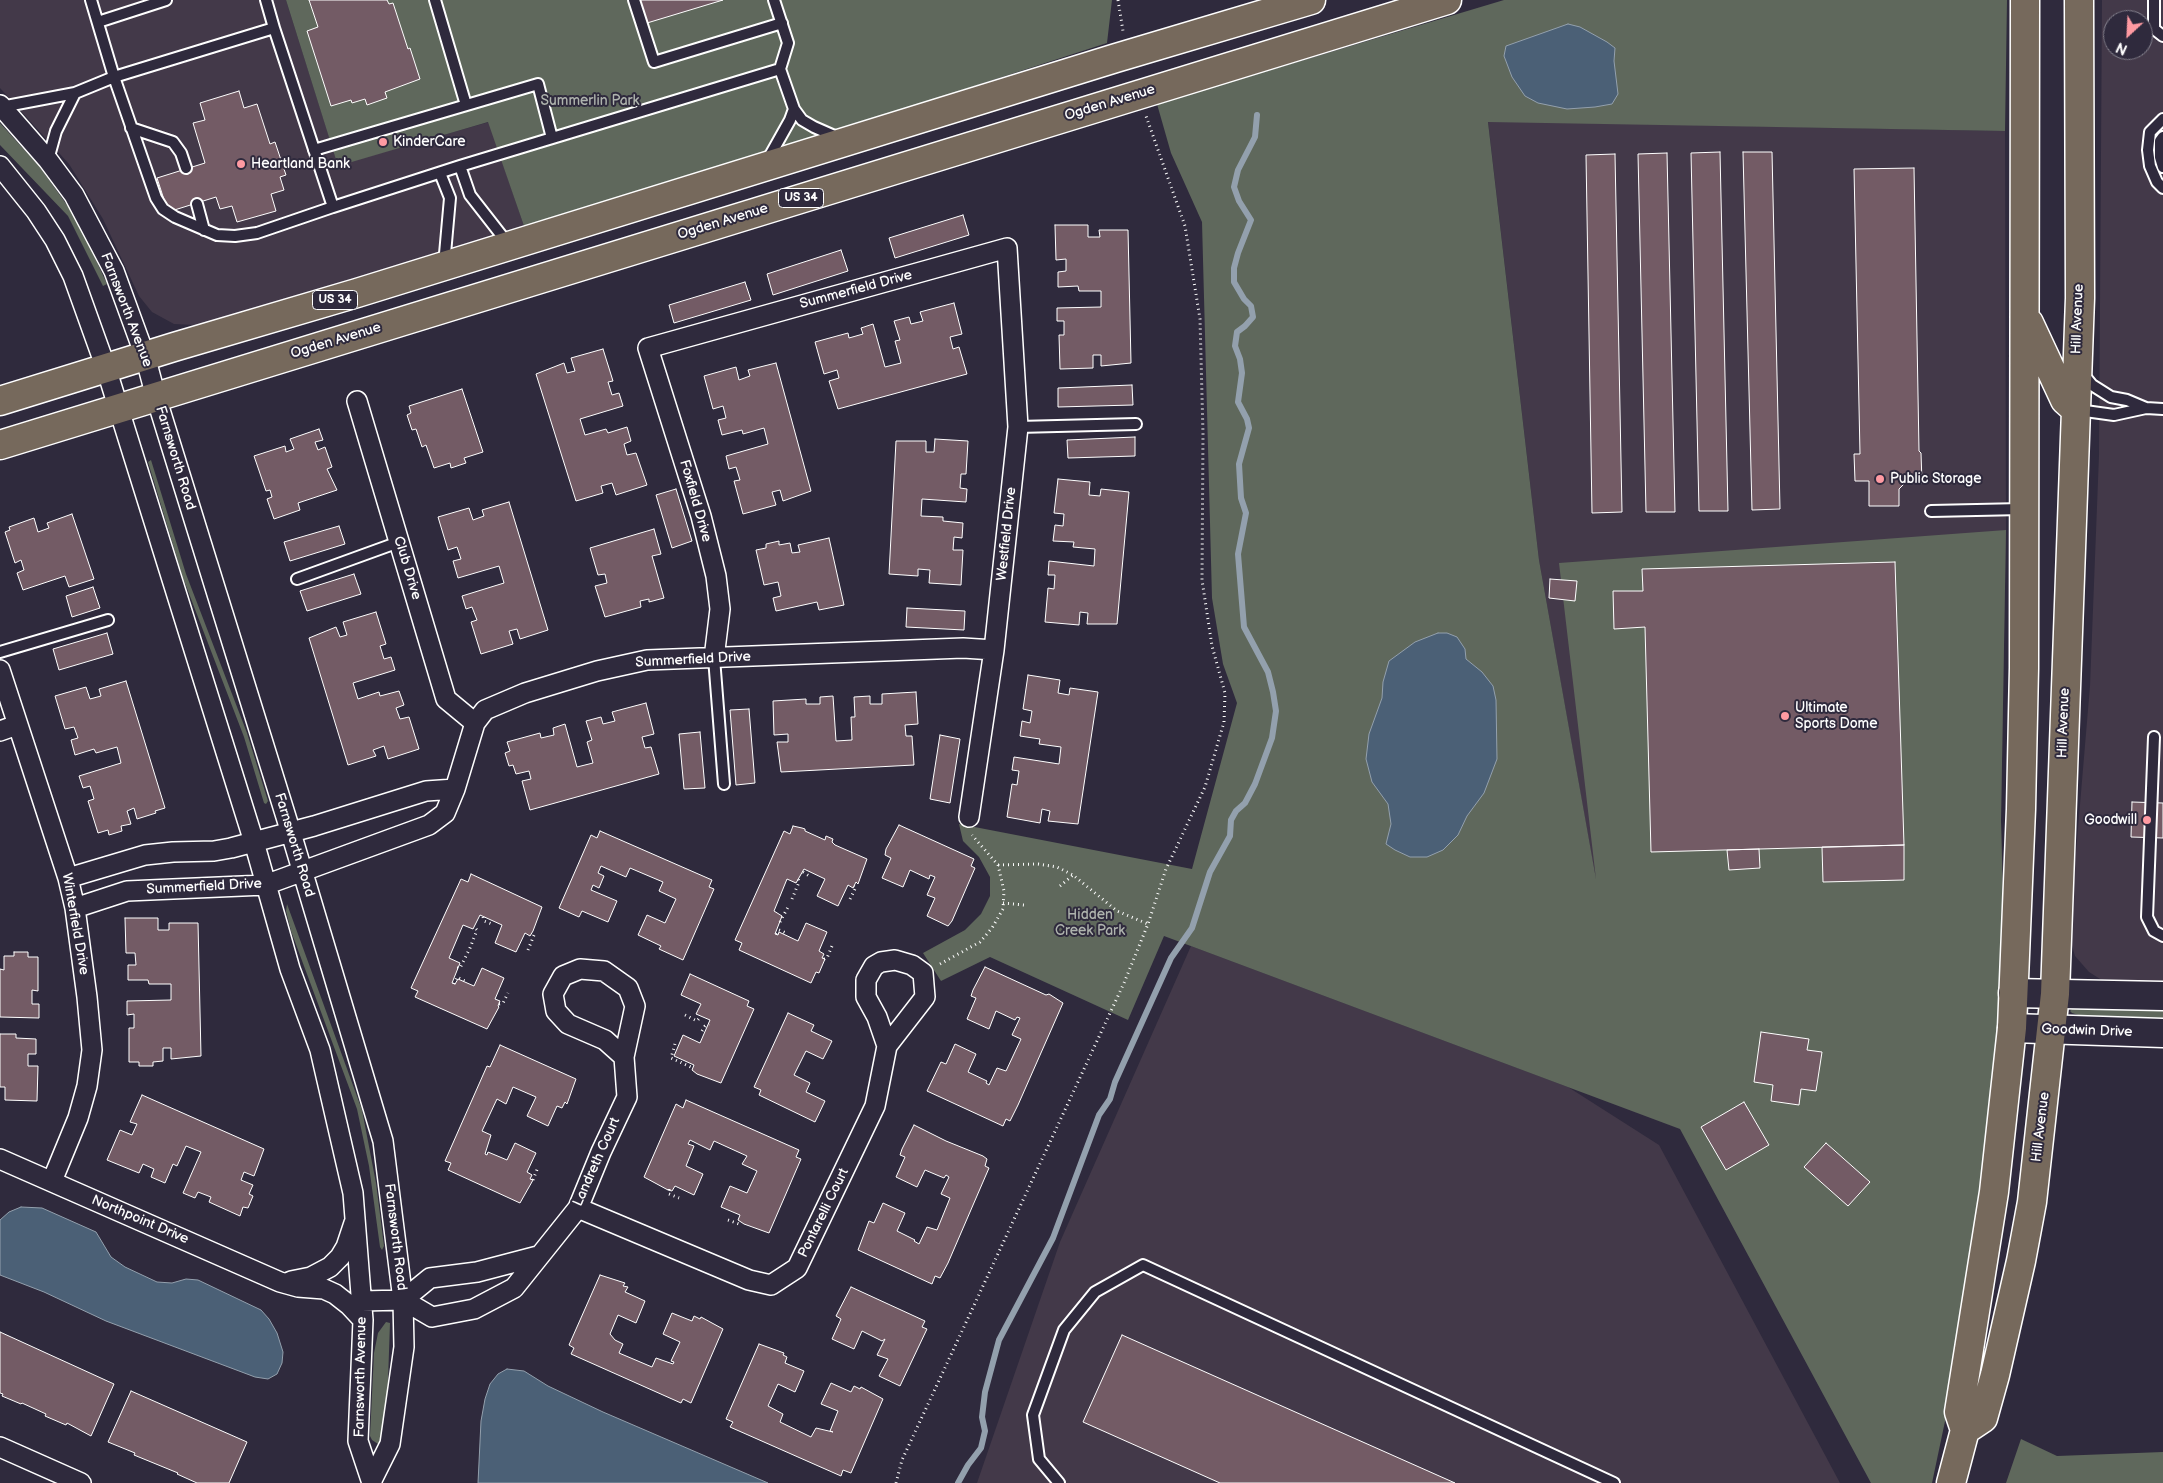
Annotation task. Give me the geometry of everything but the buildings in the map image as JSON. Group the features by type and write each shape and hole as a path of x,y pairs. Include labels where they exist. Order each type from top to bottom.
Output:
{"main road":[{"name":"US 34","path":"0,401 1311,0"},
{"name":"Ogden Avenue","path":"0,445 1447,0"},
{"path":"1952,1483 1965,1430 1959,1412 1994,1192 2012,1028 2021,810 2024,668 2025,0"},
{"name":"Hill Avenue","path":"1965,1430 1983,1418 1995,1376 2021,1261 2032,1202 2055,994 2080,298 2079,0"},
{"path":"2024,313 2042,355 2065,400 2075,409"}],"street":[{"name":"Farnsworth Avenue","path":"1,106 48,160 74,194 114,272 145,356 156,398"},
{"path":"0,166 36,211 55,240 73,276 106,368 254,842 290,969 320,1050 354,1193 362,1301 403,1300 430,1278 477,1272 538,1256"},
{"name":"Summerfield Drive","path":"648,348 1007,248"},
{"name":"Westfield Drive","path":"969,817 994,650 1018,427 1007,248"},
{"name":"Foxfield Drive","path":"648,348 701,516 716,576 720,609 714,658"},
{"name":"Farnsworth Road","path":"156,398 291,833 383,1141 403,1300"},
{"name":"Club Drive","path":"356,401 446,699 475,723"},
{"name":"Summerfield Drive","path":"75,908 127,891 265,885 429,825 444,813 455,789 475,723 485,710 525,693 597,670 647,660 962,648 994,650"},
{"name":"Winterfield Drive","path":"0,670 9,728 68,878 75,908 88,997 92,1050 87,1086 78,1118 52,1182"},
{"path":"68,878 145,855 214,851 254,842 291,833 426,791 455,789"},
{"name":"Landreth Court","path":"403,1300 432,1317 474,1309 514,1288 578,1208 601,1152 627,1097 624,1057 634,1006 628,988 604,971 580,969 563,976 553,994 556,1011 568,1024 605,1040 624,1057"},
{"path":"2013,993 2163,996"},
{"name":"Goodwin Drive","path":"2012,1028 2163,1033"},
{"name":"Pontarelli Court","path":"578,1208 749,1280 771,1285 797,1268 839,1184 875,1106 887,1046"},
{"name":"Northpoint Drive","path":"0,1158 280,1282 298,1287 324,1289 335,1294 350,1305 362,1320"},
{"path":"280,1282 311,1277 330,1267 340,1257 346,1246 356,1217"},
{"name":"Farnsworth Avenue","path":"372,1482 390,1444 404,1347 403,1300"},
{"name":"Farnsworth Avenue","path":"362,1301 358,1441 372,1482"},
{"path":"0,1447 81,1483"}],"lane":[{"path":"92,0 114,77 147,176 160,204 175,217 204,230 235,236 257,232 460,166 780,69"},
{"path":"98,22 166,0"},
{"path":"266,0 333,207"},
{"path":"435,0 466,105"},
{"path":"634,0 654,62 782,23"},
{"path":"774,0 788,43 780,69 794,109 802,120 846,141"},
{"path":"2154,0 2154,29 2163,36"},
{"path":"1,106 75,93 114,77 274,28"},
{"path":"314,150 538,84 552,138"},
{"path":"48,160 56,131 75,93"},
{"path":"764,166 790,120 794,109"},
{"path":"2163,119 2150,132 2148,150 2150,166 2157,182 2163,188"},
{"path":"131,128 172,142 181,153 186,168"},
{"path":"2163,137 2160,141 2160,157 2163,167"},
{"path":"460,166 470,195 510,245"},
{"path":"440,173 450,198 444,266"},
{"path":"197,204 204,230"},
{"path":"2077,366 2092,385 2111,397 2126,400 2146,408"},
{"path":"2075,409 2114,415 2146,408 2163,409"},
{"path":"1018,427 1136,424"},
{"path":"1931,511 2024,509"},
{"path":"297,579 399,542"},
{"path":"0,652 108,620"},
{"path":"714,658 724,784"},
{"path":"2154,736 2148,917 2154,931 2163,936"},
{"path":"1059,1483 1039,1458 1033,1415 1064,1330 1095,1292 1143,1265 1614,1483"}],"path":[{"path":"1118,0 1124,34"},
{"path":"896,1483 902,1460 1124,983 1148,924 1166,869 1205,787 1224,722 1225,693 1212,646 1202,580 1203,434 1200,319 1185,226 1146,115"},
{"path":"937,966 980,942 992,928 1002,909 1004,891 998,865 970,833 969,817"},
{"path":"998,865 1038,864 1056,867 1073,876 1117,911 1148,924"},
{"path":"803,872 810,877"},
{"path":"1060,886 1073,876"},
{"path":"792,899 799,882 798,878"},
{"path":"850,899 856,887 854,886"},
{"path":"1003,903 1024,905"},
{"path":"780,922 788,907"},
{"path":"483,917 484,920 492,924"},
{"path":"458,968 462,966 477,930 474,927"},
{"path":"776,934 779,930 786,933"},
{"path":"528,950 534,935 532,933"},
{"path":"824,959 827,958 832,946"},
{"path":"454,984 457,978 466,981"},
{"path":"499,1004 504,1003 508,993"},
{"path":"685,1015 697,1021 701,1016"},
{"path":"702,1031 704,1026 709,1024"},
{"path":"675,1044 671,1058 693,1068"},
{"path":"533,1180 538,1168"},
{"path":"669,1189 669,1194 679,1198"},
{"path":"728,1220 737,1224 741,1222"}],"shaded area":[{"path":"0,0 286,0 338,165 489,122 524,226 219,321 196,325 174,324 152,312 139,296 103,219 69,164 0,88"},
{"path":"2102,0 2163,0 2163,984 2105,982 2089,972 2075,956 2069,935 2090,686 2099,455"},
{"path":"1488,121 2005,131 2006,530 2001,821 2004,932 1932,1483 1871,1483 1598,892 1539,560"},
{"path":"1191,946 1568,1087 1659,1145 1840,1483 977,1483 1060,1242"}],"green space":[{"name":"Summerlin Park","path":"286,0 1112,0 1107,43 845,128 524,226 488,122 338,166"},
{"name":"Hidden Creek Park","path":"1504,0 2007,0 2005,131 1488,122 1539,560 1596,879 1559,563 2006,530 2001,821 2004,932 1996,1068 1989,1142 1948,1407 1932,1483 1871,1483 1680,1129 1164,936 1128,1020 990,957 941,981 923,953 965,930 981,914 990,896 990,877 979,857 963,841 959,824 1192,869 1237,703 1223,664 1212,598 1202,222 1171,153 1157,104"},
{"path":"0,123 39,166 77,219 107,284 103,286 68,216 0,145"},
{"path":"151,460 186,574 247,733 268,801 266,804 264,803 244,737 183,578 148,462"},
{"path":"287,904 362,1110 376,1183 384,1246 382,1250 380,1247 369,1166 357,1109 291,931 286,911"},
{"path":"2072,1009 2163,1009 2163,1020 2088,1018 2072,1013 2070,1011"},
{"path":"386,1322 390,1323 386,1438 378,1444 370,1436 374,1353 378,1333"},
{"path":"2021,1439 2057,1456 2163,1452 2163,1483 2006,1483"}],"water":[{"path":"1568,24 1580,27 1615,48 1614,61 1618,94 1612,104 1567,109 1538,103 1525,96 1512,77 1504,56 1506,46"},
{"path":"1438,633 1447,633 1457,637 1465,649 1466,659 1482,672 1493,686 1496,700 1497,759 1484,793 1467,816 1458,835 1443,850 1427,857 1410,857 1386,844 1391,824 1388,804 1372,782 1366,759 1369,734 1382,698 1383,682 1389,661 1415,642"},
{"path":"21,1207 42,1208 96,1232 111,1257 125,1267 157,1282 172,1283 186,1279 198,1280 261,1310 277,1333 283,1352 282,1363 277,1374 268,1379 255,1377 106,1321 44,1292 0,1275 0,1220 9,1212"},
{"path":"507,1369 524,1371 548,1386 603,1412 768,1483 478,1483 481,1421 485,1399 490,1384 498,1374"}],"waterway":[{"path":"958,1483 968,1465 981,1448 985,1431 982,1417 985,1392 999,1340 1053,1238 1099,1115 1110,1099 1115,1082 1171,958 1192,928 1210,872 1230,836 1231,820 1236,811 1245,803 1255,784 1272,738 1276,711 1273,692 1268,672 1244,627 1238,554 1246,513 1241,498 1239,464 1249,428 1247,419 1238,402 1242,373 1240,359 1235,346 1237,332 1253,317 1251,306 1244,299 1234,282 1234,268 1238,253 1251,220 1239,201 1234,187 1238,170 1255,137 1257,115"}],"place":[{"name":"KinderCare","path":"383,142"},
{"name":"Heartland Bank","path":"241,164"},
{"name":"Public Storage","path":"1880,479"},
{"name":"Ultimate Sports Dome","path":"1785,716"},
{"name":"Goodwill","path":"2147,820"}]}
